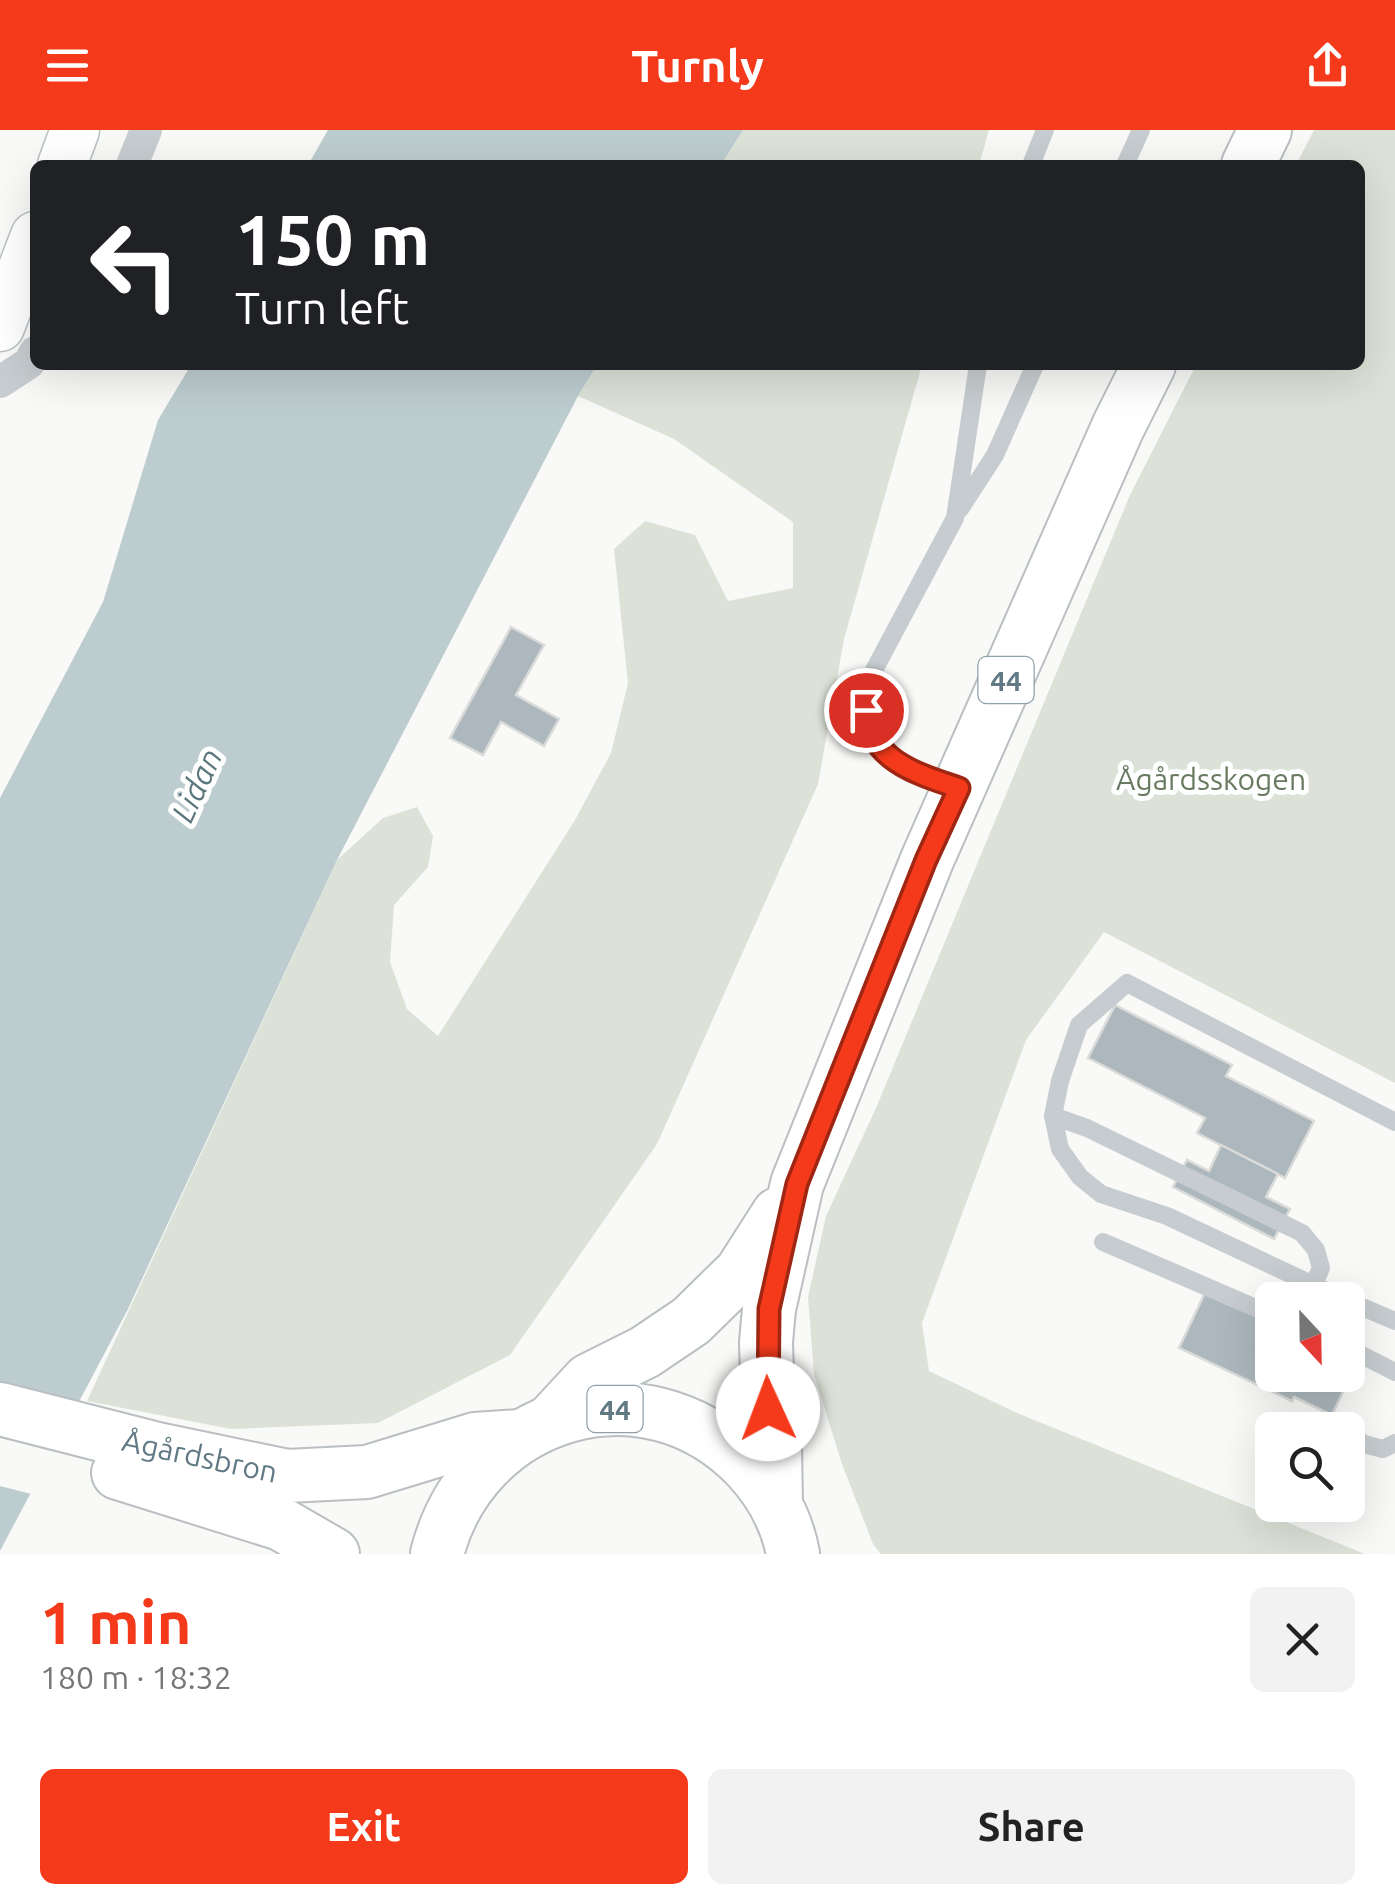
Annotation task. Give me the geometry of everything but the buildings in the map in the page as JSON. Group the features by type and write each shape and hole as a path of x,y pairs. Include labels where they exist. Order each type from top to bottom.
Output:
{"main road":[{"path":"1250,160 1265,130"},
{"name":"44","path":"791,1538 768,1409 766,1342 769,1309 797,1184 926,860 1146,370"},
{"name":"44","path":"437,1554 462,1492 487,1461 536,1428 589,1380 645,1352 690,1321 741,1272 797,1184"},
{"name":"Ågårdsbron","path":"0,1409 154,1465 281,1524 333,1554"},
{"name":"44","path":"536,1428 584,1412 616,1409 649,1412 680,1421 736,1454 758,1478 791,1538"},
{"name":"Ågårdsbron","path":"0,1443 154,1465 287,1476 367,1472 475,1439 536,1428"}],"street":[{"path":"64,160 76,130"},
{"path":"134,160 146,130"},
{"path":"0,328 30,249"},
{"path":"0,382 30,361"}],"lane":[{"path":"1033,160 1046,130"},
{"path":"1127,160 1141,130"},
{"path":"954,518 977,370"},
{"path":"959,788 900,766 867,732 864,688 954,518 994,455 1033,370"},
{"path":"1305,1282 1167,1216 1101,1194 1080,1178 1060,1149 1053,1116 1079,1025 1127,983 1395,1122"},
{"path":"1053,1116 1087,1128 1302,1233 1316,1250 1321,1268 1315,1282"},
{"path":"1103,1242 1255,1308"},
{"path":"1365,1308 1395,1321"},
{"path":"1365,1357 1395,1372"},
{"path":"1365,1444 1384,1450 1395,1443"}],"green space":[{"path":"743,130 989,130 980,160 724,160"},
{"name":"Ågårdsskogen","path":"1314,130 1395,130 1395,1083 1104,932 1026,1040 922,1323 929,1371 1017,1413 1255,1509 1255,1522 1286,1522 1365,1554 881,1554 873,1544 842,1464 814,1374 808,1297 826,1216 876,1108 1130,495 1193,370 1365,370 1365,160 1299,160"},
{"path":"594,370 921,370 844,639 818,784 657,1144 510,1355 378,1423 231,1429 87,1401 337,860 383,818 417,807 433,836 428,867 394,905 390,962 407,1009 438,1036 575,820 611,753 628,683 614,549 645,521 695,535 728,601 793,588 793,522 674,439 578,396"}],"water":[{"path":"328,130 743,130 724,160 311,160"},
{"name":"Lidan","path":"188,370 594,370 337,860 128,1309 0,1551 0,798 103,602 158,420"}],"pier":[{"path":"0,1390 80,1412 35,1495 0,1486"}],"route":[{"path":"768,1409 769,1309 797,1184 926,860 959,788 900,766 867,732 866,710"}]}
